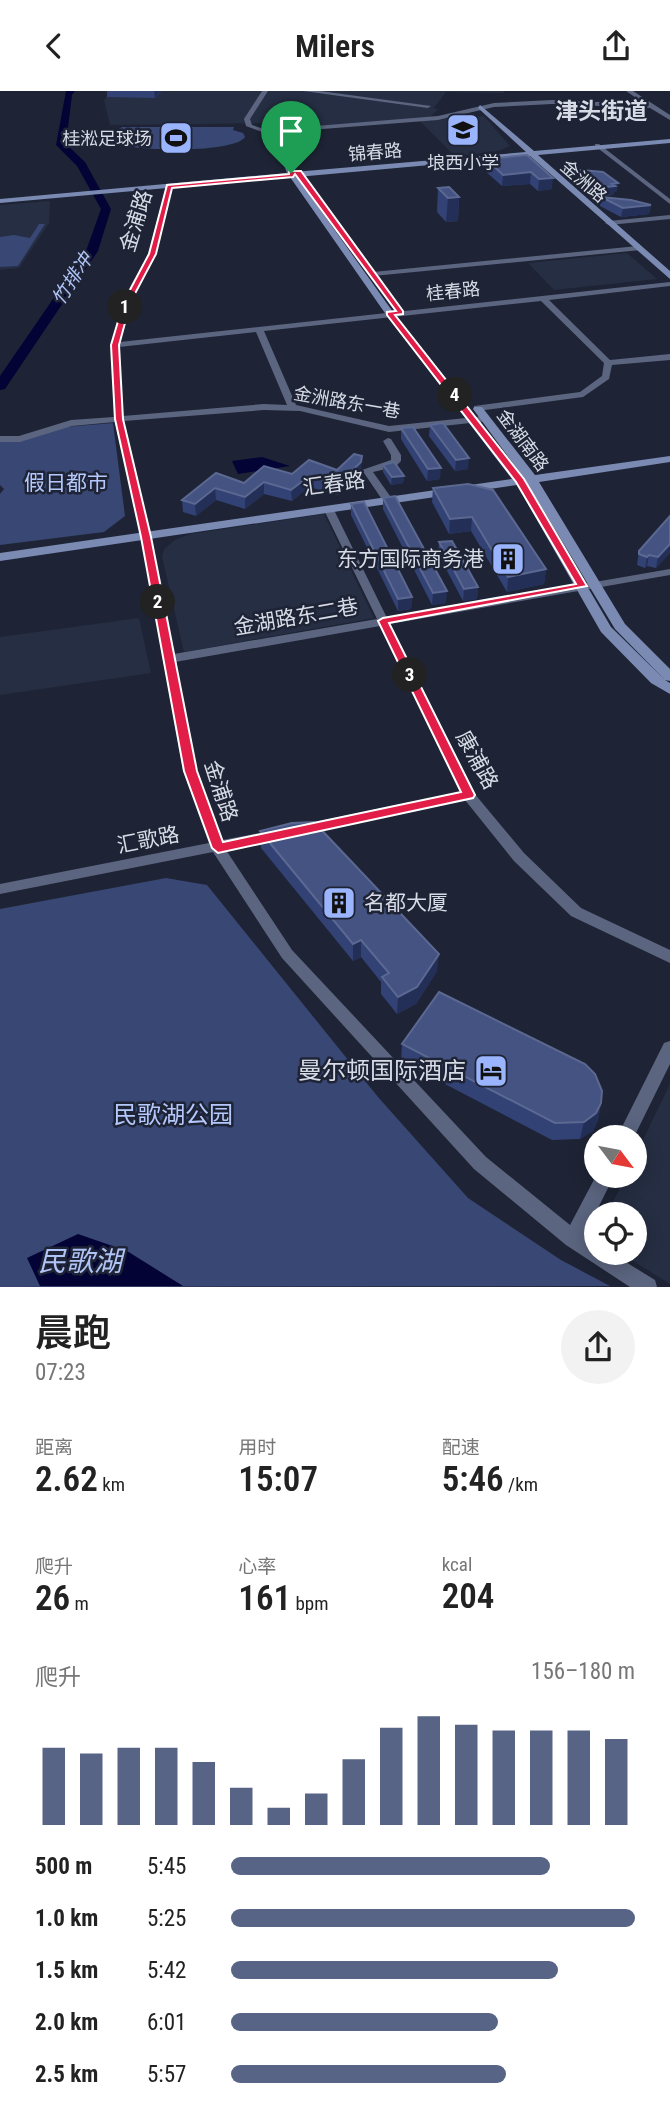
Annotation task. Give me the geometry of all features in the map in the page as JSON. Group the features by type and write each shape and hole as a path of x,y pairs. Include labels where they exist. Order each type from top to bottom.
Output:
{"main road":[{"name":"金洲路","path":"480,107 528,153 670,276"},
{"name":"锦春路","path":"0,199 144,188 294,171 670,140"},
{"name":"锦春路","path":"144,188 294,171"},
{"name":"金湖南路","path":"294,171 373,274 395,313 477,408 479,419"},
{"name":"金湖南路","path":"294,171 395,313 524,478 620,626 670,677"},
{"name":"汇春路","path":"1,556 329,510 670,456"},
{"name":"金湖南路","path":"524,478 606,629 656,680 670,690"},
{"name":"汇春路","path":"145,535 385,496 524,478"}],"street":[{"name":"金湖南路","path":"265,91 247,119 248,126 267,132 294,171"},
{"path":"306,91 428,107"},
{"path":"629,91 670,118"},
{"path":"267,132 438,118 480,107 537,102 651,106"},
{"path":"599,146 670,202"},
{"name":"金浦路","path":"169,187 152,254 128,301 115,345 119,419 145,535 190,771 218,848 287,954 480,1163 573,1239 648,1286"},
{"path":"609,223 670,217"},
{"path":"373,274 638,248"},
{"name":"桂春路","path":"115,345 670,283"},
{"path":"542,297 608,363"},
{"path":"259,329 292,407"},
{"path":"608,363 670,357"},
{"path":"477,408 583,394 606,377 608,363"},
{"name":"金洲路东一巷","path":"0,439 20,439 71,423 292,407 389,429 479,419"},
{"path":"385,496 367,471 396,461 396,455 388,442"},
{"name":"康浦路","path":"329,510 468,795 519,857 576,912 670,957"},
{"name":"金湖路东二巷","path":"169,659 670,572"},
{"name":"汇歌路","path":"0,889 218,848 468,795"},
{"path":"631,1125 670,1048"},
{"path":"573,1239 599,1188"}],"shaded area":[{"path":"110,91 504,91 504,93 446,92 434,108 438,109 429,118 287,130 282,124 269,123 110,125 104,100"},
{"name":"埌西小学","path":"484,116 510,146 499,151 455,156 420,121"},
{"path":"50,201 49,223 19,268 0,270 0,205"},
{"path":"627,253 657,279 554,290 528,263"},
{"path":"324,514 374,618 184,652 162,557 164,549 175,540 190,534"},
{"path":"139,618 151,673 0,695 0,637"},
{"path":"670,1084 670,1284 639,1265 647,1265 647,1202 613,1202 620,1188 648,1188 648,1129"}],"green space":[{"name":"桂淞足球场","path":"122,127 234,127 233,130 243,133 245,137 237,143 202,149 157,149 119,145 109,141 109,135"},
{"path":"39,224 45,224 18,266 0,267 0,237 14,235 30,238"},
{"name":"假日都市","path":"113,423 125,516 104,532 0,545 0,494 4,489 0,485 0,442 64,427"},
{"name":"民歌湖公园","path":"166,878 207,885 378,1097 468,1198 561,1260 610,1286 0,1287 0,909"}],"water":[{"path":"262,457 290,466 238,474 232,461"},
{"name":"民歌湖","path":"78,1234 127,1251 183,1286 40,1286 27,1258"}],"building":[{"path":"527,155 553,178 539,179 531,172 503,175 486,159"},
{"path":"581,170 603,172 618,183 612,184 615,186 596,188 582,176"},
{"path":"449,187 459,197 448,198 438,188"},
{"path":"601,197 631,200 651,205 623,208"},
{"path":"443,423 469,458 456,460 430,425"},
{"path":"413,427 441,468 428,469 401,428"},
{"path":"354,454 362,456 361,462 338,484 309,476 291,490 264,482 245,497 215,488 195,504 182,500 216,473 244,483 264,466 292,474 309,460 337,470"},
{"path":"394,462 404,476 392,477 383,465"},
{"name":"东方国际商务港","path":"468,484 493,490 546,569 508,577 472,517 450,519 433,488"},
{"path":"395,496 447,591 433,593 383,498"},
{"path":"364,502 412,597 398,599 351,504"},
{"path":"670,516 670,544 658,557 639,554 639,551"},
{"path":"452,541 478,587 464,589 439,542"},
{"name":"名都大厦","path":"314,822 439,954 417,987 398,997 382,977 389,973 361,940 353,944 260,831 292,823"},
{"name":"曼尔顿国际酒店","path":"439,992 585,1064 595,1074 602,1091 601,1103 596,1113 584,1122 555,1123 402,1044"}],"waterway":[{"name":"竹排冲","path":"0,386 92,251 106,209 81,164 61,145 68,94 71,91"}],"place":[{"name":"埌西小学","path":"463,130"},
{"name":"桂淞足球场","path":"176,138"},
{"name":"东方国际商务港","path":"508,559"},
{"name":"名都大厦","path":"339,903"},
{"name":"曼尔顿国际酒店","path":"491,1071"}],"district":[{"name":"津头街道","path":"601,111"}],"route":[{"path":"299,172 401,312 390,314 520,481 582,586 383,621 468,795 218,848 190,771 146,537 119,419 115,345 122,314 152,254 169,187 293,176 291,173 299,172"}]}
